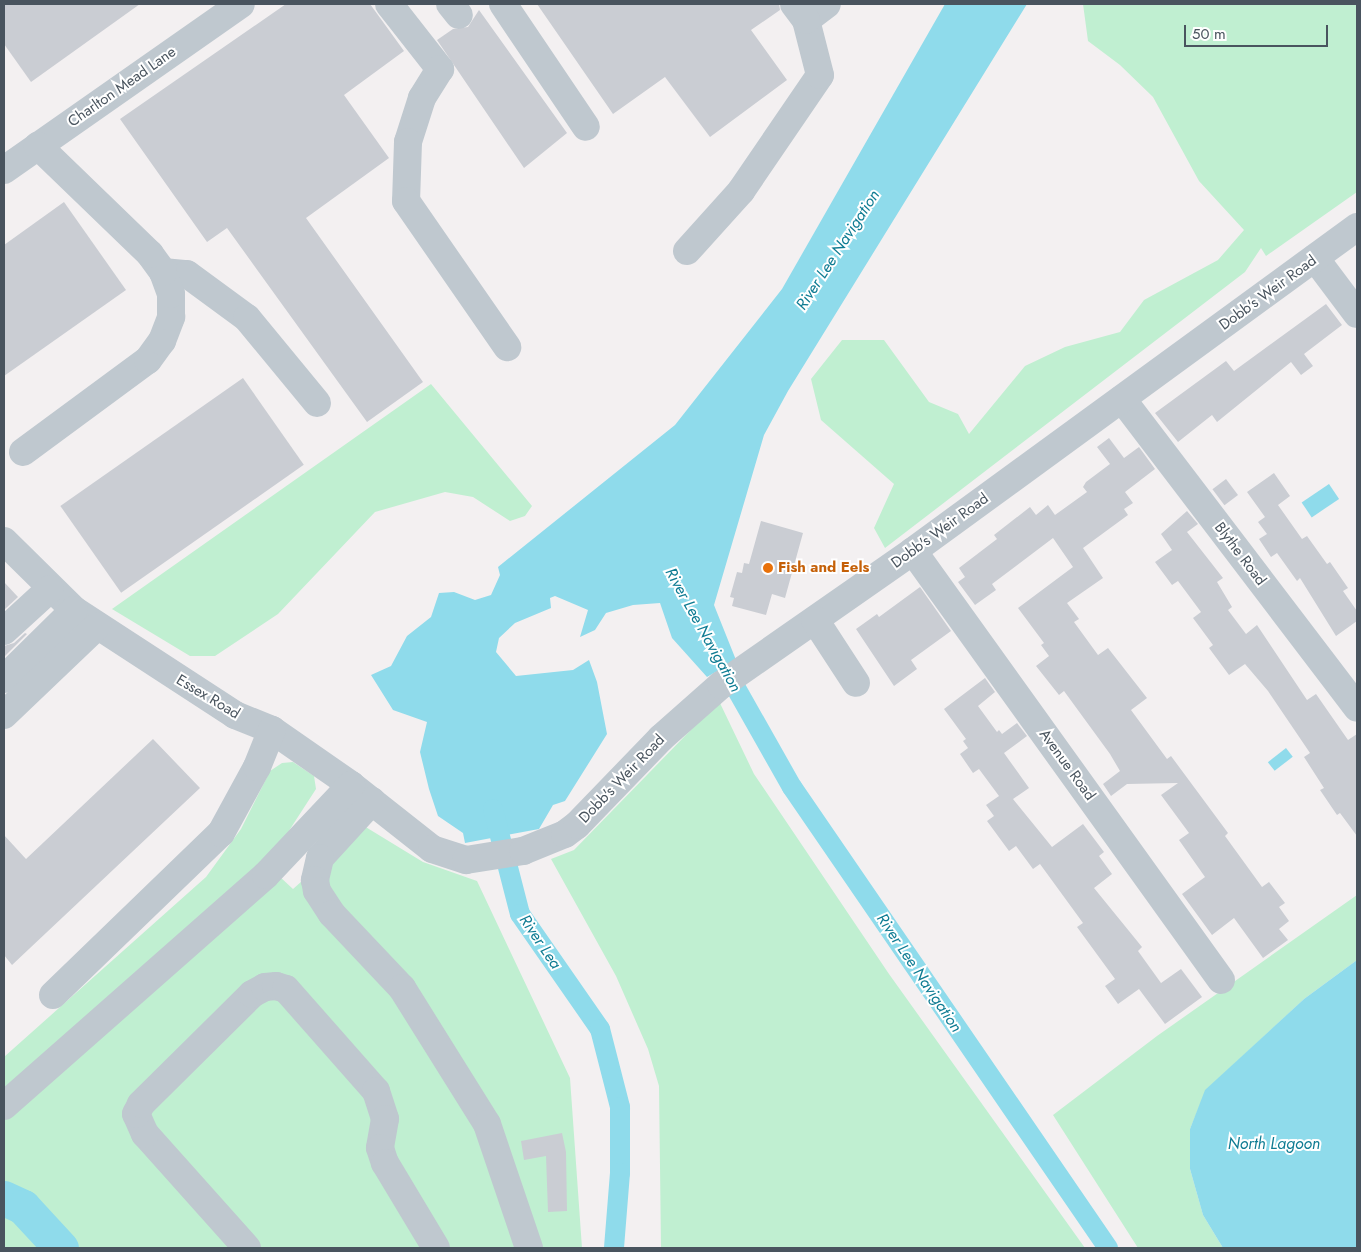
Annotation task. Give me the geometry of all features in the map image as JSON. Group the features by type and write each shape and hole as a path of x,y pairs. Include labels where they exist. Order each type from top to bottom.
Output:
{"street":[{"name":"Charlton Mead Lane","path":"7,162 38,146 240,4"},
{"path":"389,4 440,69 422,98 408,142 406,201 507,347"},
{"path":"503,4 586,127"},
{"path":"687,251 741,191 820,75 800,12 827,4"},
{"path":"23,452 148,360 162,342 171,317 171,294 163,272 150,254 38,146"},
{"name":"Dobb's Weir Road","path":"421,843 442,854 466,860 523,851 546,843 577,825 661,738 716,689 914,551 1357,227"},
{"path":"1315,258 1357,314"},
{"path":"163,272 187,274 247,318 317,403"},
{"name":"Blythe Road","path":"1122,399 1357,708"},
{"name":"Essex Road","path":"4,541 50,589 74,610 235,715 272,730 361,793 421,843"},
{"name":"Avenue Road","path":"914,551 1221,980"},
{"path":"4,631 50,589"},
{"path":"4,679 74,610"},
{"path":"815,620 856,683"},
{"path":"4,715 97,626"},
{"path":"53,995 221,833 257,766 272,730"},
{"path":"4,1106 361,793"},
{"path":"361,793 320,858 315,880 317,891 332,914 402,988 487,1124 529,1248"},
{"path":"247,1248 145,1134 136,1114 141,1104 252,994 265,987 276,986 286,990 376,1092 385,1119 380,1148 385,1163 436,1248"}],"green space":[{"path":"1083,4 1357,4 1357,192 1266,256 1261,248 1245,272 885,548 874,528 894,484 821,420 811,379 842,340 884,340 929,402 958,414 969,434 1025,366 1065,347 1120,332 1144,300 1218,260 1244,230 1199,181 1153,97 1120,65 1088,41"},
{"path":"431,384 532,506 525,516 510,521 473,497 445,492 375,512 278,614 215,656 190,656 112,609"},
{"path":"719,701 754,774 889,974 1085,1248 661,1248 659,1086 648,1049 616,976 551,859 574,850"},
{"path":"293,762 314,776 316,789 272,857 4,1094 4,1057 206,877 241,829 270,771 282,763"},
{"path":"364,826 423,862 477,881 570,1078 582,1248 4,1248 4,1110 279,876 293,889"},
{"path":"1357,895 1357,960 1304,999 1206,1090 1190,1129 1190,1169 1203,1215 1223,1248 1138,1248 1053,1115 1157,1036"}],"water":[{"path":"945,4 1027,4 788,391 764,435 714,605 736,660 707,677 672,638 660,603 633,605 606,613 595,630 580,637 588,610 555,596 550,598 551,608 515,623 499,638 496,652 516,676 573,670 589,660 597,682 607,734 565,801 553,805 539,829 465,843 463,833 438,816 429,789 420,752 427,722 393,710 371,675 391,666 407,636 431,617 439,593 454,592 475,600 491,595 500,575 498,567 675,425 782,289"},
{"path":"1329,484 1339,499 1312,517 1302,502"},
{"path":"1286,748 1293,757 1275,771 1268,762"},
{"name":"North Lagoon","path":"1357,960 1357,1248 1223,1248 1203,1215 1190,1169 1190,1129 1205,1090 1304,999"}],"building":[{"path":"4,4 140,4 31,82 4,44"},
{"path":"286,4 370,4 404,51 344,95 389,158 306,218 423,382 367,422 227,228 207,242 120,119"},
{"path":"537,4 779,4 780,10 751,30 787,80 710,137 665,77 613,114"},
{"path":"479,10 567,133 524,168 437,40 453,29 468,27"},
{"path":"64,202 126,290 4,376 4,245"},
{"path":"1326,304 1342,325 1304,354 1313,366 1301,375 1291,362 1217,422 1212,415 1178,442 1155,413 1226,361 1234,371"},
{"path":"243,378 304,465 121,593 60,506"},
{"path":"1109,438 1124,458 1139,447 1155,469 1125,492 1133,503 1124,509 1128,515 1083,548 1103,578 1067,603 1079,619 1074,622 1098,655 1108,648 1147,698 1131,710 1167,759 1171,756 1228,833 1225,836 1262,887 1269,882 1285,903 1279,907 1289,921 1279,929 1288,940 1263,958 1234,918 1212,935 1182,894 1205,877 1179,840 1189,833 1161,795 1178,783 1127,784 1111,796 1103,784 1120,771 1110,754 1064,691 1059,695 1036,666 1049,656 1041,645 1044,643 1018,608 1073,567 1053,538 992,584 996,590 975,605 958,582 965,577 959,568 997,539 994,535 1030,507 1036,515 1048,505 1055,515 1087,492 1083,487 1086,482 1110,464 1097,447"},
{"path":"1274,473 1290,496 1278,505 1302,539 1307,536 1327,564 1330,562 1348,588 1343,591 1357,611 1357,621 1336,636 1300,578 1297,581 1277,553 1271,557 1259,539 1267,534 1258,522 1265,517 1247,492"},
{"path":"1226,479 1238,495 1224,505 1212,489"},
{"path":"1187,511 1198,524 1187,532 1223,578 1217,582 1232,607 1228,610 1246,634 1257,625 1307,700 1316,694 1348,740 1357,734 1357,836 1340,813 1337,815 1320,790 1324,788 1304,757 1310,753 1268,691 1245,664 1229,675 1209,648 1213,645 1193,618 1201,612 1178,581 1172,585 1155,562 1172,550 1161,534"},
{"name":"Fish and Eels","path":"761,521 803,533 785,598 772,594 766,615 732,606 734,598 730,597 737,572 742,573 744,563 749,564"},
{"path":"4,582 18,597 4,610"},
{"path":"920,587 951,631 911,660 917,669 894,686 856,629 877,614 879,617"},
{"path":"25,633 27,634 4,657 4,646 14,643"},
{"path":"985,678 995,692 978,706 997,732 999,730 1002,734 1017,723 1027,736 1004,753 1029,788 1013,799 1052,847 1083,824 1104,852 1099,856 1112,874 1094,888 1142,947 1138,951 1161,983 1181,969 1202,997 1165,1024 1139,989 1118,1004 1105,986 1115,979 1077,927 1083,923 1040,864 1033,869 1016,846 1009,851 987,821 994,816 986,805 999,796 979,769 973,773 960,754 968,748 963,741 966,739 944,709"},
{"path":"153,739 200,788 12,965 4,955 4,835 26,859"},
{"path":"562,1133 566,1152 567,1211 548,1212 546,1156 524,1160 521,1141"}],"waterway":[{"name":"River Lee Navigation","path":"724,667 792,787 1108,1248"},
{"name":"River Lea","path":"493,809 520,914 600,1029 620,1107 620,1173 614,1248"},
{"path":"4,1198 23,1207 61,1248"}],"place":[{"name":"Fish and Eels","path":"768,568"}]}
